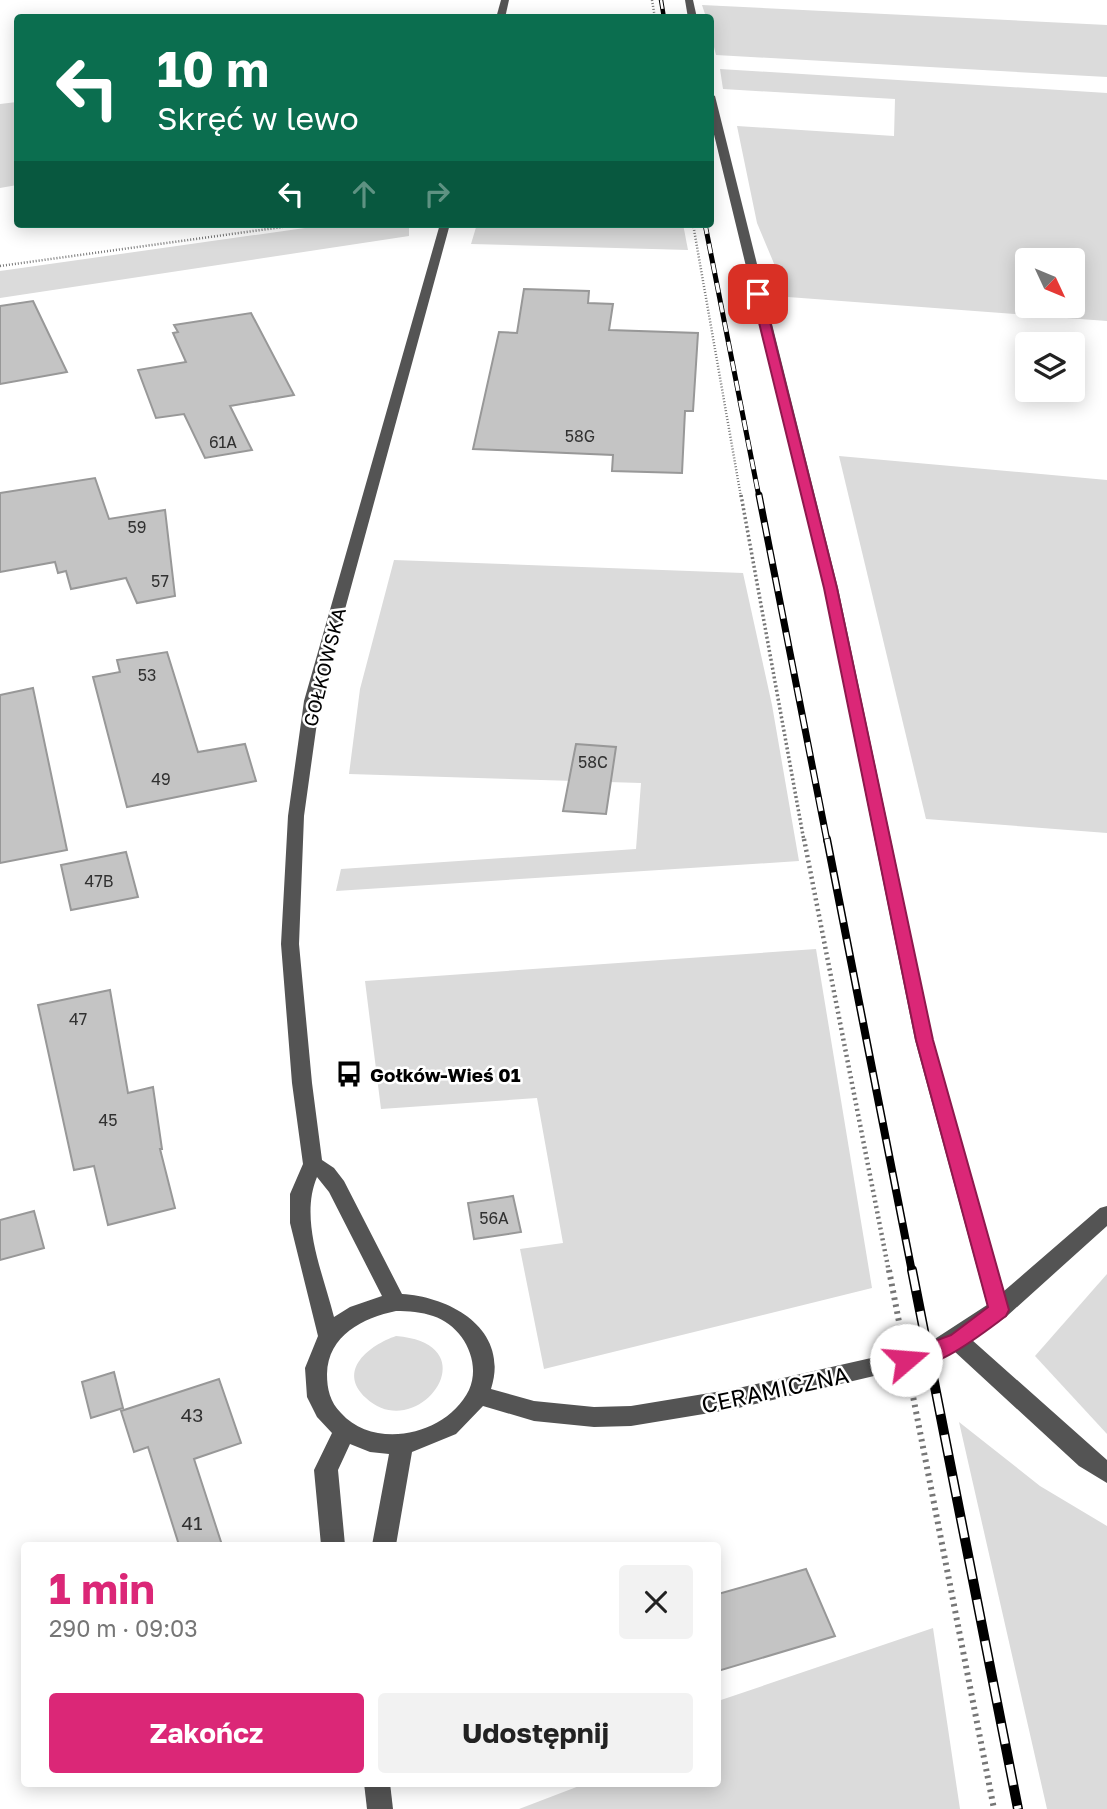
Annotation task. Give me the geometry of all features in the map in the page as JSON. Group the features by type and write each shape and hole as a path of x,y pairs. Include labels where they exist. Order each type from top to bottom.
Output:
{"street":[{"path":"714,112 831,588 924,1040 999,1310"},
{"name":"GOŁKOWSKA","path":"329,1338 300,1223 300,1194 313,1164 290,944 296,816 312,701 444,228"},
{"path":"313,1164 327,1173 338,1187 396,1302"},
{"name":"CERAMICZNA","path":"478,1395 534,1411 594,1417 631,1416 734,1399 929,1354 958,1341 999,1310 1107,1214"},
{"path":"396,1302 424,1304 448,1312 468,1328 481,1348 484,1372 478,1395 463,1417 441,1433 402,1443 384,1444 357,1437 334,1422 322,1405 315,1386 316,1362 329,1338 345,1321 357,1314 396,1302"},
{"path":"958,1341 1087,1459 1107,1473"},
{"path":"333,1542 326,1470 345,1430"},
{"path":"385,1542 402,1443"},
{"path":"377,1787 380,1809"}],"path":[{"path":"0,266 275,228"},
{"path":"694,228 788,759 995,1809"}],"shaded area":[{"path":"702,5 1107,25 1107,77 716,55 714,14 705,14"},
{"path":"720,69 1107,93 1107,321 1067,318 1085,318 1085,248 1015,248 1015,314 788,297 757,223 737,126 894,136 895,99 723,89"},
{"path":"14,102 14,186 0,188 0,104"},
{"path":"305,228 409,228 409,236 0,298 0,271"},
{"path":"476,228 684,228 688,250 471,244"},
{"path":"839,456 1107,480 1107,833 926,819"},
{"path":"394,560 743,573 772,705 799,861 336,891 341,869 636,849 641,783 349,774 360,689"},
{"path":"816,949 872,1288 544,1369 520,1249 563,1243 537,1098 381,1109 365,981"},
{"path":"1107,1274 1107,1434 1035,1356"},
{"path":"396,1336 425,1343 439,1356 443,1372 436,1388 423,1402 406,1410 386,1409 366,1398 354,1378 355,1368 367,1352"},
{"path":"959,1422 1040,1486 1107,1526 1107,1809 1047,1809"},
{"path":"933,1628 960,1809 519,1809 577,1787 721,1787 721,1700"}],"building":[{"path":"524,289 589,291 588,303 613,304 609,330 698,333 693,411 685,411 682,473 612,471 613,455 473,449 499,332 517,333"},
{"path":"33,301 67,372 0,384 0,306"},
{"path":"251,313 294,395 230,406 252,450 205,458 184,414 156,418 138,370 186,362 173,333 178,332 174,325"},
{"path":"95,478 109,519 165,510 175,596 137,603 126,578 71,589 66,571 58,573 55,562 0,572 0,493"},
{"path":"167,652 198,752 245,744 256,781 127,807 93,677 120,672 117,660"},
{"path":"33,688 67,850 0,863 0,695"},
{"path":"576,744 616,747 606,814 563,811"},
{"path":"126,852 138,897 71,910 61,865"},
{"path":"110,990 128,1093 153,1087 160,1149 175,1208 108,1225 94,1166 74,1170 38,1005"},
{"path":"513,1196 521,1232 474,1239 468,1203"},
{"path":"34,1211 44,1248 0,1260 0,1220"},
{"path":"114,1372 123,1408 91,1418 82,1382"},
{"path":"219,1379 241,1443 194,1459 221,1542 178,1542 148,1447 134,1452 121,1411"},
{"path":"806,1569 835,1636 721,1670 721,1593"}],"railway":[{"path":"661,0 663,14"},
{"path":"706,228 759,497"},
{"path":"759,495 827,841"},
{"path":"827,839 912,1272"},
{"path":"912,1270 1018,1809"}],"place":[{"name":"Gołków-Wieś 01","path":"349,1074"}],"route":[{"path":"758,294 831,588 924,1040 999,1310 958,1341 929,1354 906,1360"}]}
